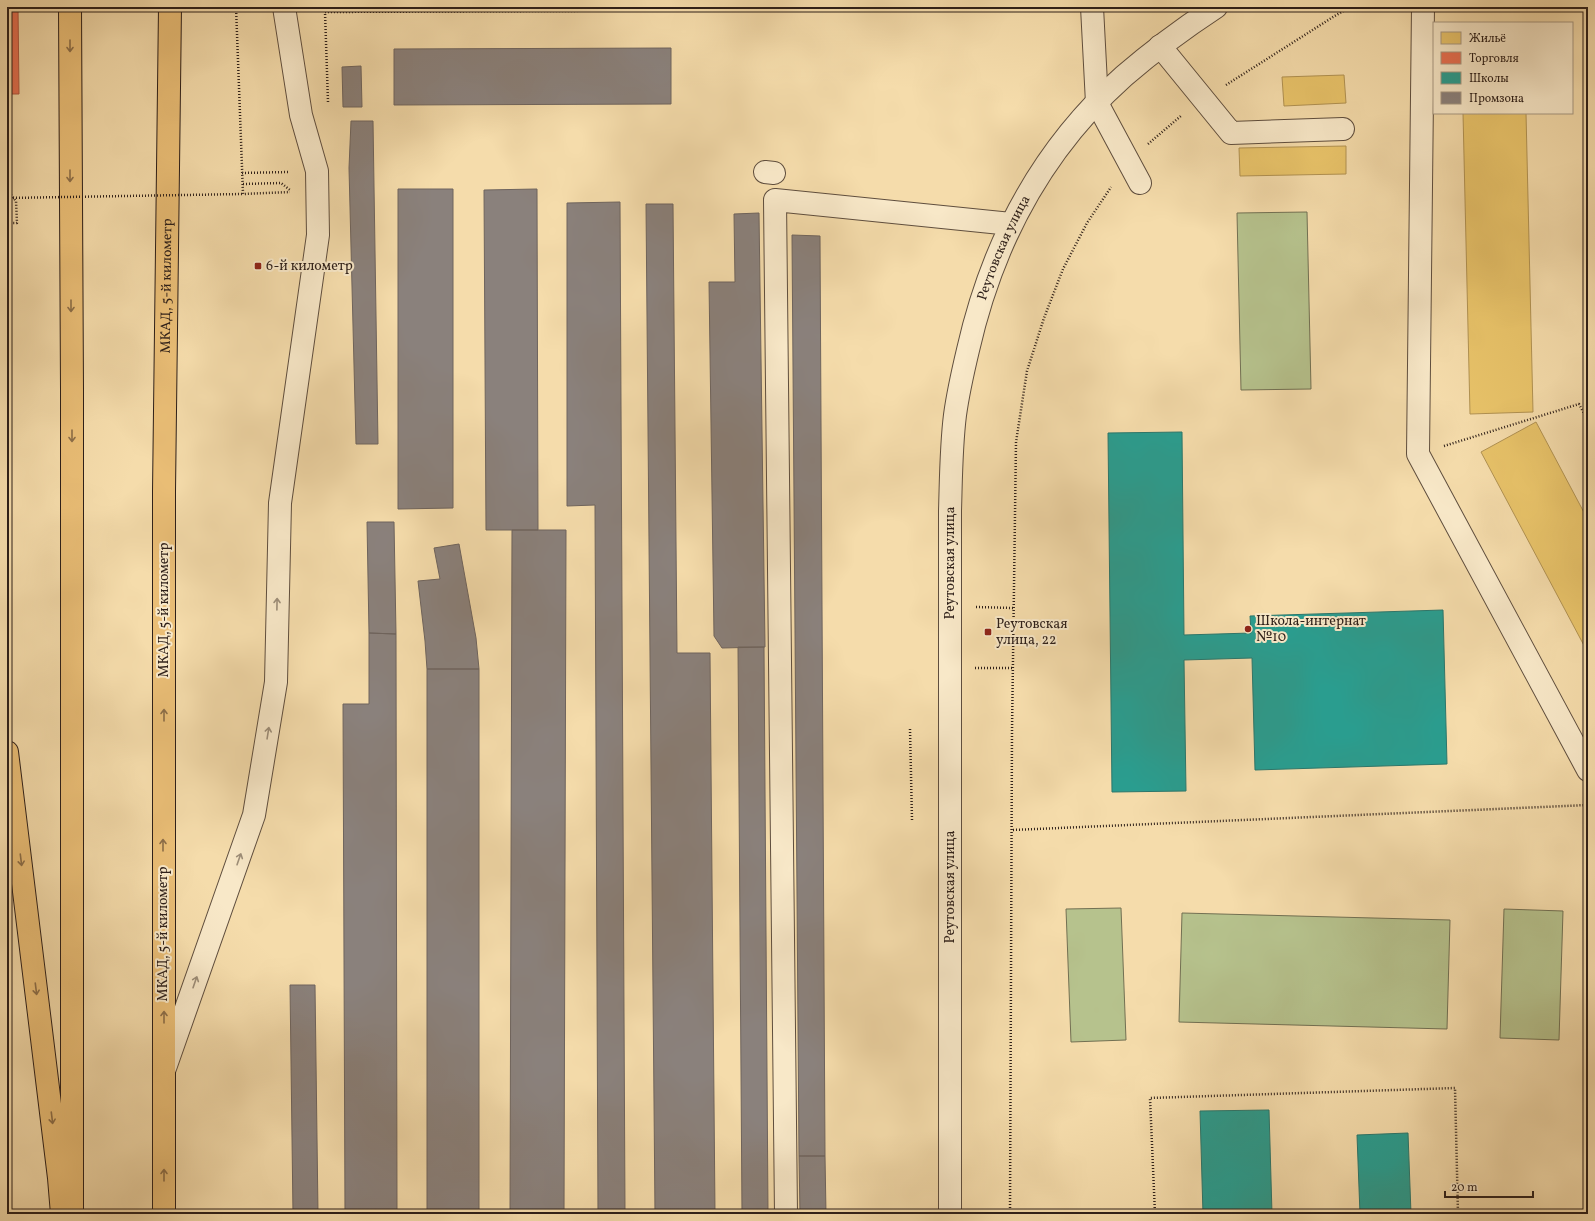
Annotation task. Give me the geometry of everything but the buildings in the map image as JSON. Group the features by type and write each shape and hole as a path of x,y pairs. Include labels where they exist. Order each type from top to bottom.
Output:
{"main road":[{"path":"70,7 72,429 72,1214"},
{"name":"МКАД, 5-й километр","path":"164,1214 164,491 170,7"},
{"path":"7,752 59,1178 62,1214"}],"street":[{"path":"164,1071 254,815 276,682 280,504 318,235 317,171 301,115 284,7"},
{"path":"1092,7 1097,103 1140,183"},
{"name":"Реутовская улица","path":"950,1214 950,511 951,462 955,414 962,372 985,289 1000,249 1031,187 1049,160 1072,131 1123,77 1160,46 1216,7"},
{"path":"1422,7 1418,454 1588,770"},
{"path":"1160,46 1231,133 1343,130"},
{"path":"786,1214 775,200 1012,224"}],"path":[{"path":"236,7 243,194"},
{"path":"1010,1214 1013,668 1016,442 1027,371 1044,318 1063,268 1087,223 1129,162 1155,137 1203,99 1350,7"},
{"path":"328,102 325,12 774,10"},
{"path":"242,173 317,171"},
{"path":"7,198 292,192 281,182 243,184"},
{"path":"7,190 16,201 17,223 7,223"},
{"path":"7,336 7,369"},
{"path":"1418,454 1579,404 1588,421"},
{"path":"975,607 1014,608"},
{"path":"968,668 1013,668"},
{"path":"910,729 912,820"},
{"path":"1013,830 1588,805"},
{"path":"1155,1214 1150,1098 1455,1088 1458,1214"}],"green space":[{"path":"1307,212 1311,389 1241,390 1237,213"},
{"path":"1121,908 1126,1040 1071,1042 1066,909"},
{"path":"1504,909 1563,911 1559,1040 1500,1038"},
{"path":"1182,913 1450,920 1447,1029 1179,1022"}],"place":[{"name":"6-й километр","path":"258,266"},
{"name":"Школа-интернат №10","path":"1248,629"},
{"name":"Реутовская улица, 22","path":"988,632"}]}
